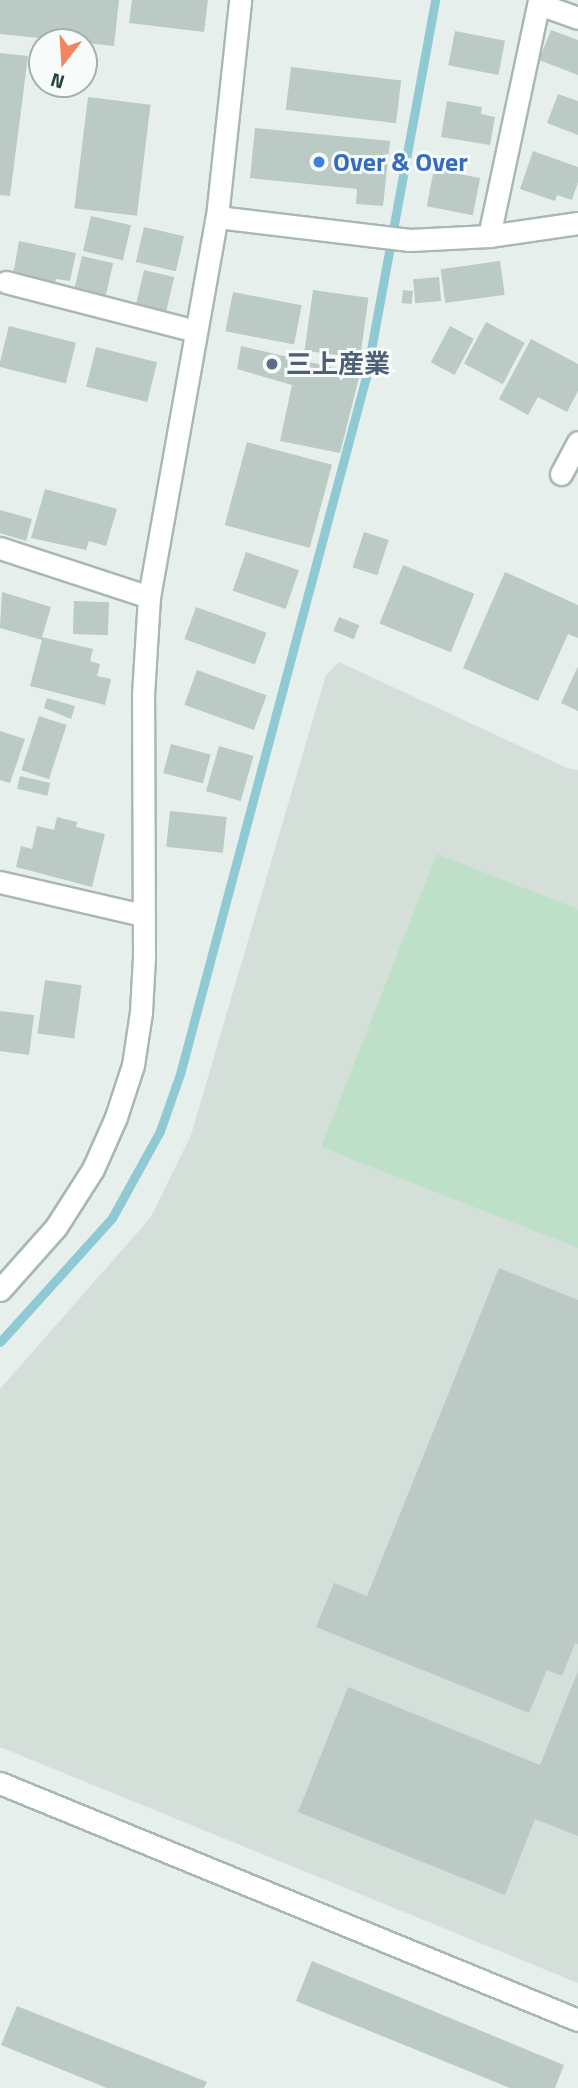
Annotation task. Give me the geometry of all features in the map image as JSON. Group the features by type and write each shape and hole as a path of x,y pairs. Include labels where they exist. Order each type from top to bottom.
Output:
{"street":[{"path":"0,1290 62,1217 93,1169 116,1117 133,1065 141,1012 144,915 143,695 149,597 217,217 240,0"},
{"path":"489,236 539,2 578,18"},
{"path":"217,217 410,240 489,236 578,223"},
{"path":"6,282 195,331"},
{"path":"561,474 578,442"},
{"path":"0,548 149,597"},
{"path":"0,882 144,915"},
{"path":"0,1783 578,2020"}],"shaded area":[{"path":"339,662 567,768 578,770 578,1983 0,1747 0,1389 151,1217 191,1135 326,675"}],"green space":[{"path":"437,854 578,909 578,1248 321,1147"}],"building":[{"path":"0,0 119,0 114,46 98,44 98,28 28,28 28,37 0,34"},
{"path":"132,0 208,0 204,32 129,23"},
{"path":"551,30 578,40 578,75 539,60"},
{"path":"455,31 505,41 498,75 448,65"},
{"path":"0,53 28,56 10,196 0,195"},
{"path":"291,67 401,81 396,123 286,110"},
{"path":"558,94 578,101 578,135 547,123"},
{"path":"88,98 151,105 137,216 74,208"},
{"path":"447,101 482,107 481,114 495,117 490,145 441,137"},
{"path":"255,128 390,141 383,206 356,204 357,189 250,178"},
{"path":"533,151 578,167 578,182 572,200 557,195 555,201 520,189"},
{"path":"434,169 480,178 473,215 427,206"},
{"path":"91,216 131,225 123,260 83,251"},
{"path":"144,227 184,236 176,271 136,262"},
{"path":"19,241 76,253 70,281 56,279 55,284 13,275"},
{"path":"82,256 113,263 105,299 74,292"},
{"path":"500,261 505,295 445,303 441,269"},
{"path":"144,270 174,277 166,313 136,306"},
{"path":"439,277 441,301 415,303 413,279"},
{"path":"313,290 368,298 360,358 305,350"},
{"path":"403,290 413,291 412,304 402,303"},
{"path":"233,292 302,305 294,345 225,331"},
{"path":"486,322 525,343 503,384 464,363"},
{"path":"9,326 76,343 66,383 0,367"},
{"path":"450,326 474,339 455,375 431,362"},
{"path":"531,339 578,364 578,391 567,412 538,397 528,415 499,399"},
{"path":"241,346 360,374 340,453 280,441 292,385 237,369"},
{"path":"96,347 157,362 147,402 86,387"},
{"path":"247,442 332,465 310,548 225,525"},
{"path":"45,489 117,509 106,546 89,541 86,550 31,538"},
{"path":"0,510 32,519 26,541 0,533"},
{"path":"364,532 389,540 377,575 353,567"},
{"path":"246,552 299,570 286,609 233,591"},
{"path":"403,565 474,594 451,652 379,623"},
{"path":"505,572 578,605 578,638 568,634 538,701 463,668"},
{"path":"2,592 51,607 42,637 93,649 90,661 100,664 97,676 111,679 105,705 30,686 42,640 0,628"},
{"path":"74,601 109,602 108,635 73,634"},
{"path":"196,607 266,633 255,665 184,639"},
{"path":"339,617 359,625 354,639 333,631"},
{"path":"578,666 578,711 561,703"},
{"path":"197,670 267,695 254,730 184,705"},
{"path":"47,698 75,706 71,719 44,708"},
{"path":"39,716 67,725 49,779 21,770"},
{"path":"0,731 25,739 10,783 0,780"},
{"path":"171,744 211,755 203,784 163,773"},
{"path":"219,746 254,756 241,801 206,791"},
{"path":"20,776 50,783 47,796 17,789"},
{"path":"170,811 227,817 223,853 166,847"},
{"path":"57,817 77,822 76,827 105,834 92,887 16,867 21,846 32,849 37,826 54,830"},
{"path":"45,980 82,985 74,1039 37,1033"},
{"path":"0,1011 34,1015 29,1055 0,1051"},
{"path":"499,1268 578,1300 578,1644 575,1643 562,1676 547,1670 529,1713 316,1627 334,1583 367,1596"},
{"path":"578,1671 578,1836 535,1819 505,1895 298,1812 348,1687 540,1765"},
{"path":"312,1961 564,2065 555,2088 510,2088 296,2001"},
{"path":"17,2006 207,2082 204,2088 107,2088 1,2045"}],"waterway":[{"path":"0,1342 112,1218 160,1131 180,1074 366,377 435,0"}],"place":[{"name":"Over & Over","path":"319,162"},
{"name":"三上産業","path":"272,364"}]}
